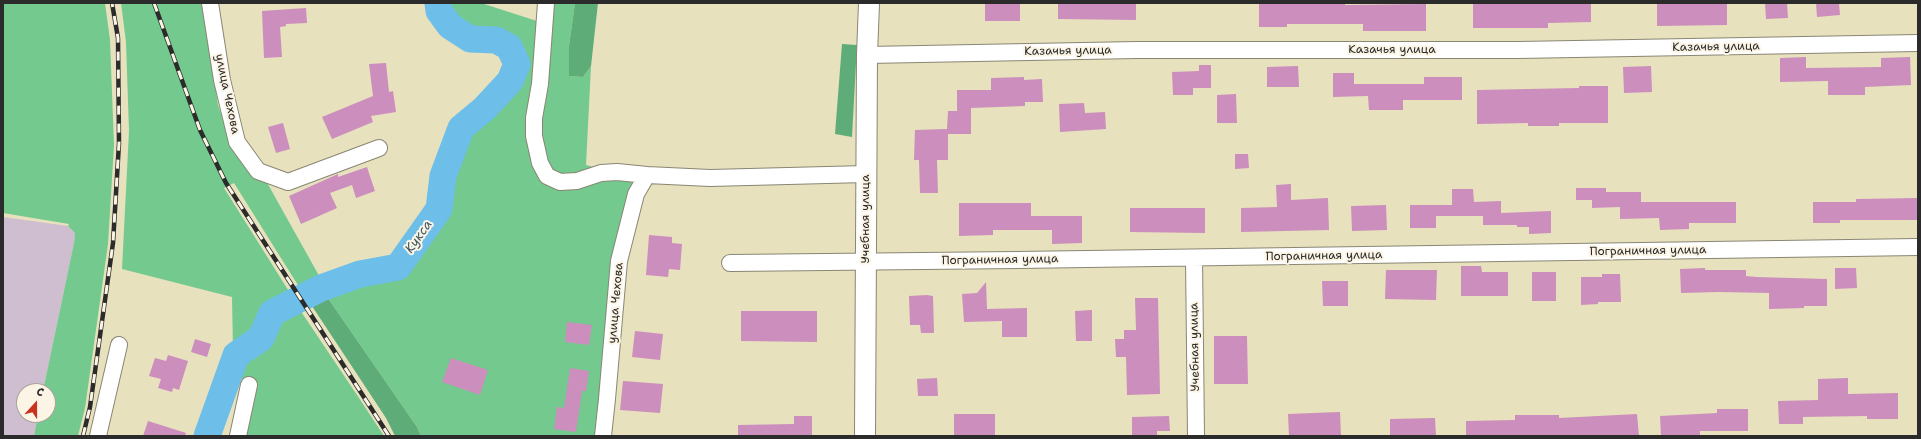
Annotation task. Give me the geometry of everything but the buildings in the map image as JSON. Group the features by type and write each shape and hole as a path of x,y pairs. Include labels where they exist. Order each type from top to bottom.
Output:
{"street":[{"name":"улица Чехова","path":"210,3 222,80 238,142 258,171 288,182 379,148"},
{"path":"546,3 540,84 534,118 534,136 540,163 547,176 560,182 577,181 601,173 617,172 710,178 866,174"},
{"name":"Учебная улица","path":"865,436 867,55 869,3"},
{"name":"Казачья улица","path":"867,55 1137,50 1518,50 1918,43"},
{"name":"улица Чехова","path":"603,436 608,399 619,261 636,194 647,175"},
{"name":"Пограничная улица","path":"730,263 1194,258 1918,247"},
{"name":"Учебная улица","path":"1194,258 1196,436"},
{"path":"98,436 119,345"},
{"path":"238,436 249,385"}],"shaded area":[{"path":"3,217 68,226 75,233 74,243 45,383 16,383 16,423 36,423 34,436 3,436"}],"green space":[{"path":"3,3 105,3 110,40 114,145 108,244 85,408 78,436 34,436 36,423 56,423 56,383 45,383 75,233 68,226 69,224 3,213"},
{"path":"121,3 203,3 218,105 231,143 265,179 322,281 301,290 234,183 224,188 290,293 269,305 259,320 256,336 233,350 232,297 122,269 129,131 126,42"},
{"path":"444,3 481,3 540,22 536,82 544,181 603,178 638,180 598,436 421,436 417,427 325,294 400,273 444,211 448,190 447,175 467,131 491,109 513,83 521,64 514,44 496,35 473,33 452,22 444,9"},
{"path":"550,3 575,3 569,46 569,76 583,77 591,66 586,165 597,168 570,177 549,171 543,160 539,116"},
{"path":"575,3 598,3 591,66 583,77 569,76 569,46"},
{"path":"842,44 857,45 852,137 835,134"},
{"path":"325,294 417,427 421,436 395,436 386,418 308,300"},
{"path":"298,307 384,436 243,436 254,385 238,377 246,356 263,346 276,318"}],"waterway":[{"name":"Кукса","path":"207,436 236,355 261,338 272,313 321,288 360,274 398,267 439,209 443,176 461,128 485,108 510,81 517,64 509,47 496,40 470,39 450,26 439,11 438,3"}],"railway":[{"path":"83,436 90,407 113,243 119,143 118,38 112,3"},
{"path":"154,3 200,130 226,183 389,436"}]}
